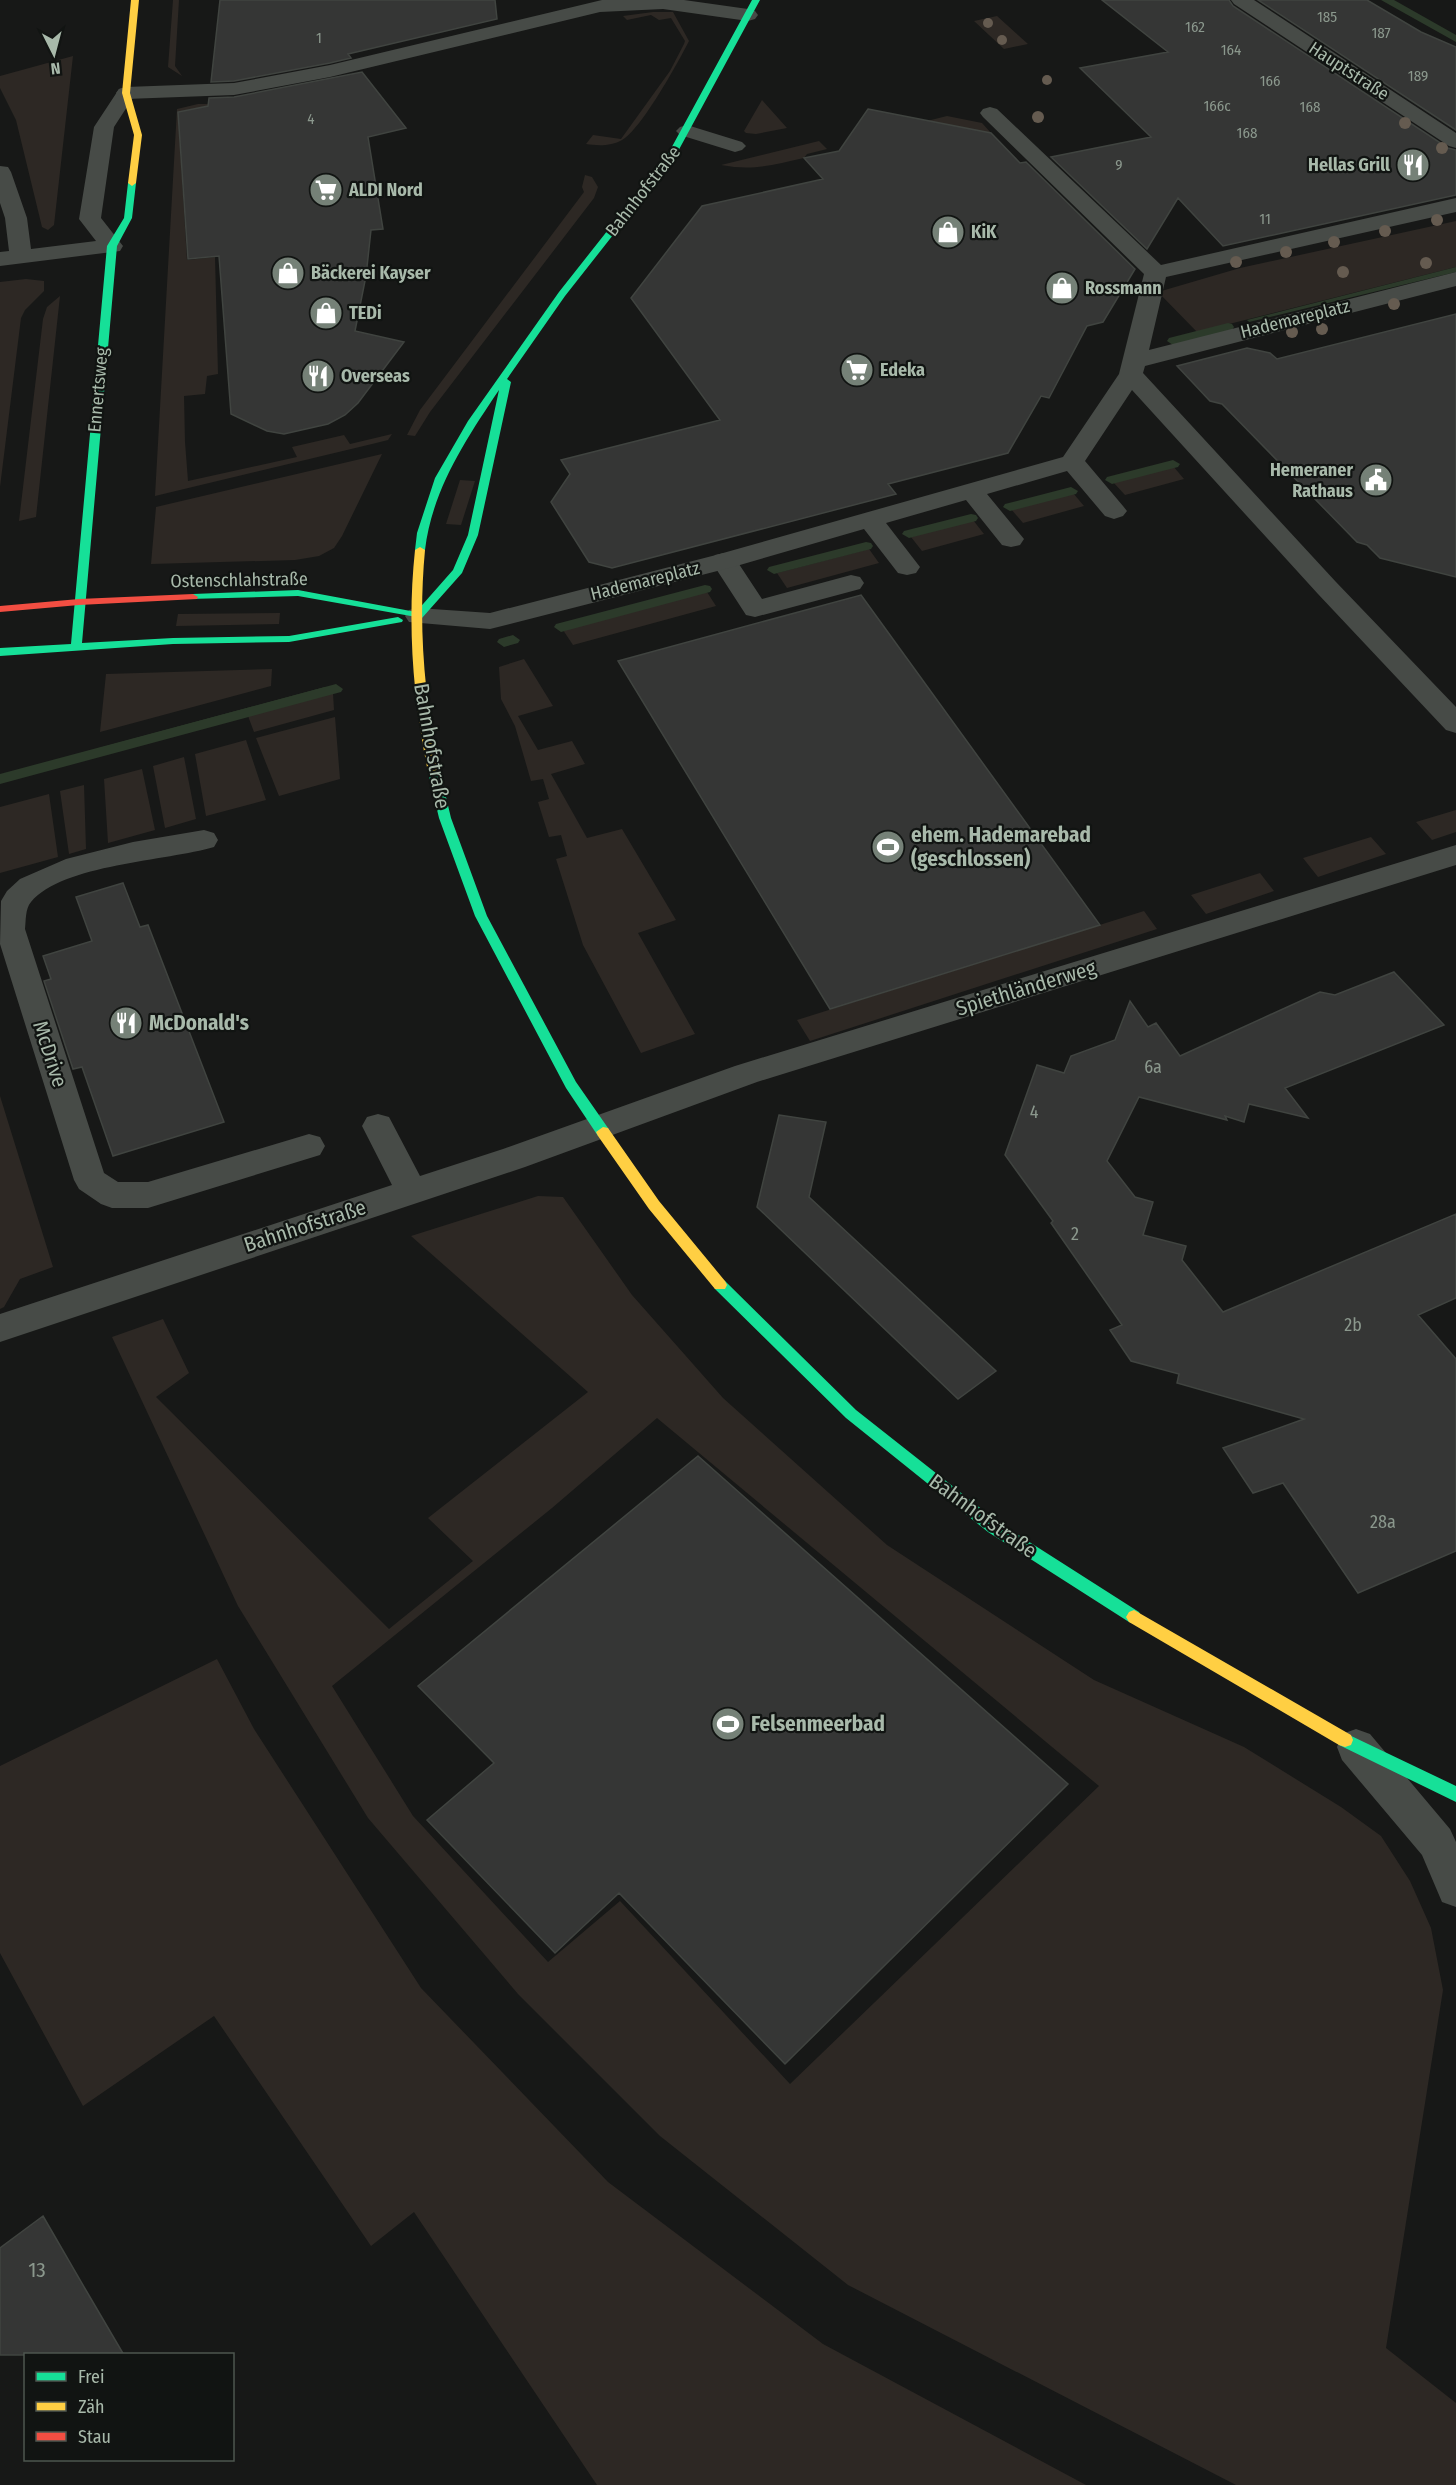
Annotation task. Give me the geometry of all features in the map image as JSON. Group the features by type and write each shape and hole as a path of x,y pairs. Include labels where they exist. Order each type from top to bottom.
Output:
{"main road":[{"path":"112,246 128,218 138,135 126,93 135,0"},
{"name":"Bahnhofstraße","path":"752,8 672,155 562,294 473,421 440,478 422,533 417,571 418,678 430,755 445,818 481,916 571,1085 654,1205 724,1290 851,1414 993,1527 1169,1640 1356,1746 1456,1794"},
{"name":"Ennertsweg","path":"76,646 112,246"},
{"name":"Bahnhofstraße","path":"418,616 458,571 473,535 486,482 508,368"},
{"name":"Ostenschlahstraße","path":"0,609 79,602 298,593 418,616"},
{"path":"0,652 174,641 289,639 418,616"}],"street":[{"path":"112,246 90,219 104,127 126,93 234,89 330,71 627,0"},
{"name":"Hauptstraße","path":"1241,0 1456,142"},
{"path":"596,8 663,3 752,8"},
{"path":"990,113 1156,273"},
{"path":"687,131 735,146"},
{"path":"0,172 16,218 11,258 112,246"},
{"path":"1156,273 1456,205"},
{"path":"1114,511 1072,462 1133,367 1156,273"},
{"name":"Hademareplatz","path":"1133,367 1456,279"},
{"path":"1133,367 1294,551 1456,724"},
{"name":"Hademareplatz","path":"418,616 490,621 723,561 1072,462"},
{"path":"972,492 1011,539"},
{"path":"870,520 908,567"},
{"path":"1266,559 1294,551"},
{"path":"723,561 755,609 852,583"},
{"name":"McDrive","path":"204,840 144,848 45,876 16,898 10,929 90,1180 112,1195 148,1195 309,1146"},
{"name":"Spiethländerweg","path":"599,1128 746,1074 1456,855"},
{"path":"378,1125 411,1191"},
{"name":"Bahnhofstraße","path":"5,1326 599,1128"},
{"path":"1356,1746 1436,1842 1456,1888"}],"shaded area":[{"path":"173,0 179,0 175,66 182,76 168,67"},
{"path":"673,12 689,41 659,94 630,134 614,143 586,144 593,135 621,139 670,71 684,44 685,41 671,18 659,20 651,15 627,20 623,16"},
{"path":"997,16 1028,44 1004,49 974,21"},
{"path":"73,56 54,225 48,230 42,227 16,120 0,88 0,76"},
{"path":"762,100 787,128 756,134 744,131"},
{"path":"198,104 217,104 178,112 187,260 215,257 218,374 207,376 205,394 184,396 188,481 297,457 292,447 344,435 350,444 392,434 388,440 155,496 177,109"},
{"path":"947,116 982,123 991,133 927,121"},
{"path":"819,141 827,149 807,154 804,158 753,167 721,165"},
{"path":"585,175 592,177 598,187 594,198 430,412 415,436 407,435 420,410 584,192 582,187"},
{"path":"1456,221 1456,267 1197,332 1158,292 1240,268"},
{"path":"1456,267 1456,272 1249,322 1247,320"},
{"path":"26,279 44,281 44,291 25,310 21,318 0,487 0,282"},
{"path":"60,296 36,517 19,521 43,319 47,307"},
{"path":"382,454 342,536 334,548 319,556 295,560 151,564 156,507"},
{"path":"1173,466 1184,479 1125,495 1113,482"},
{"path":"460,480 475,481 461,525 446,524"},
{"path":"1073,493 1084,506 1023,523 1011,509"},
{"path":"973,520 984,534 922,551 911,537"},
{"path":"869,549 879,563 787,588 777,573"},
{"path":"704,586 705,589 561,627 560,624"},
{"path":"707,592 716,606 573,645 563,630"},
{"path":"280,613 279,624 176,626 178,614"},
{"path":"524,659 553,706 518,716 538,750 572,741 585,764 551,774 587,838 622,829 676,920 638,933 695,1034 641,1053 583,945 556,859 567,856 561,835 549,837 538,802 549,799 543,779 531,781 515,726 501,699 499,667"},
{"path":"272,669 271,686 100,732 106,674"},
{"path":"325,687 325,692 99,753 99,748"},
{"path":"333,693 334,710 254,732 248,716"},
{"path":"335,717 340,779 279,796 256,738"},
{"path":"246,740 266,800 206,816 195,754"},
{"path":"184,757 196,819 165,828 153,766"},
{"path":"142,769 155,830 108,843 104,779"},
{"path":"84,785 86,849 69,854 60,791"},
{"path":"49,794 58,857 0,873 0,807"},
{"path":"1456,810 1456,832 1432,840 1416,822"},
{"path":"1371,837 1386,854 1318,877 1303,858"},
{"path":"1260,873 1274,891 1206,914 1191,895"},
{"path":"1144,911 1157,929 810,1041 797,1020"},
{"path":"0,1096 53,1267 20,1279 4,1307 0,1309"},
{"path":"538,1196 563,1197 632,1295 723,1398 887,1545 1094,1680 1244,1747 1341,1807 1381,1836 1410,1881 1431,1928 1443,1990 1386,2348 1456,2403 1456,2485 1236,2485 848,2285 660,2136 518,1994 368,1818 238,1606 112,1337 163,1319 189,1373 156,1397 389,1629 473,1561 428,1518 588,1392 411,1236","holes":["657,1418 1099,1786 790,2084 620,1901 548,1962 413,1816 332,1686 552,1508"]},
{"path":"217,1659 254,1729 421,1988 608,2182 823,2344 1086,2485 597,2485 414,2212 371,2246 214,2016 83,2106 0,1953 0,1766"}],"building":[{"path":"220,0 495,0 497,19 348,54 351,58 330,63 234,81 211,82"},
{"path":"1102,0 1229,0 1233,6 1448,148 1456,150 1456,195 1223,246 1178,198 1147,249 1051,157 1151,137 1080,68 1168,52"},
{"path":"1258,0 1367,0 1421,32 1456,47 1456,130"},
{"path":"362,72 406,128 368,137 383,229 371,230 366,276 355,331 404,342 358,403 345,415 328,424 284,434 267,431 231,414 219,256 188,259 178,112 208,106 209,98 234,97"},
{"path":"868,109 991,133 1020,163 1026,162 1135,269 1103,322 1087,326 1049,398 1041,396 1008,453 888,484 896,494 612,568 589,562 551,502 570,474 561,460 720,420 631,298 702,206 823,179 804,158 839,151"},
{"name":"Hemeraner Rathaus","path":"1456,314 1456,577 1380,558 1367,545 1357,542 1222,404 1210,401 1177,366 1247,348 1270,353 1277,359"},
{"name":"ehem. Hademarebad (geschlossen)","path":"861,595 1100,925 830,1009 618,661"},
{"name":"McDonald's","path":"123,883 140,927 148,925 224,1122 113,1156 82,1067 73,1069 44,981 51,979 43,956 92,941 76,897"},
{"path":"1394,972 1444,1025 1285,1088 1308,1118 1249,1104 1244,1122 1225,1116 1227,1120 1139,1097 1107,1161 1135,1197 1153,1202 1143,1235 1186,1246 1182,1260 1223,1312 1456,1214 1456,1298 1418,1315 1456,1359 1456,1551 1358,1593 1283,1483 1253,1493 1223,1448 1304,1419 1177,1383 1179,1374 1131,1361 1110,1330 1122,1325 1051,1223 1053,1221 1005,1155 1037,1065 1064,1073 1071,1056 1115,1040 1130,1001 1148,1027 1156,1023 1180,1056 1320,992 1335,995"},
{"path":"779,1115 826,1122 809,1197 996,1371 958,1399 757,1207"},
{"name":"Felsenmeerbad","path":"698,1456 1068,1784 785,2064 619,1893 555,1953 427,1820 494,1763 418,1686"},
{"path":"43,2216 123,2353 0,2355 0,2248"}],"waterway":[{"path":"1386,0 1456,39"},
{"path":"1173,341 1228,327"},
{"path":"1112,480 1173,464"},
{"path":"1010,507 1071,491"},
{"path":"909,534 971,518"},
{"path":"774,570 866,546"},
{"path":"561,627 705,589"},
{"path":"504,642 513,640"},
{"path":"0,779 336,689"}],"traffic: fast":[{"path":"420,550 422,533 440,478 473,421 562,294 672,155 756,0"},
{"path":"76,646 112,246 128,218 132,183"},
{"path":"418,616 458,571 473,535 506,382"},
{"path":"193,597 298,593 418,616"},
{"path":"0,652 173,641 289,639 398,620"},
{"path":"434,772 445,818 481,916 571,1085 603,1132"},
{"path":"720,1285 851,1414 993,1527 1134,1617"},
{"path":"1345,1740 1456,1794"}],"traffic: slow":[{"path":"132,183 138,135 126,93 135,0"},
{"path":"420,550 416,633 420,690 434,772"},
{"path":"603,1132 654,1205 720,1285"},
{"path":"1134,1617 1345,1740"}],"traffic: jam":[{"path":"0,609 79,602 193,597"}],"place":[{"name":"Hellas Grill","path":"1413,165"},
{"name":"ALDI Nord","path":"326,190"},
{"name":"KiK","path":"948,232"},
{"name":"Bäckerei Kayser","path":"288,273"},
{"name":"Rossmann","path":"1062,288"},
{"name":"TEDi","path":"326,313"},
{"name":"Edeka","path":"857,370"},
{"name":"Overseas","path":"318,376"},
{"name":"Hemeraner Rathaus","path":"1376,480"},
{"name":"ehem. Hademarebad (geschlossen)","path":"888,847"},
{"name":"McDonald's","path":"126,1023"},
{"name":"Felsenmeerbad","path":"728,1724"}]}
